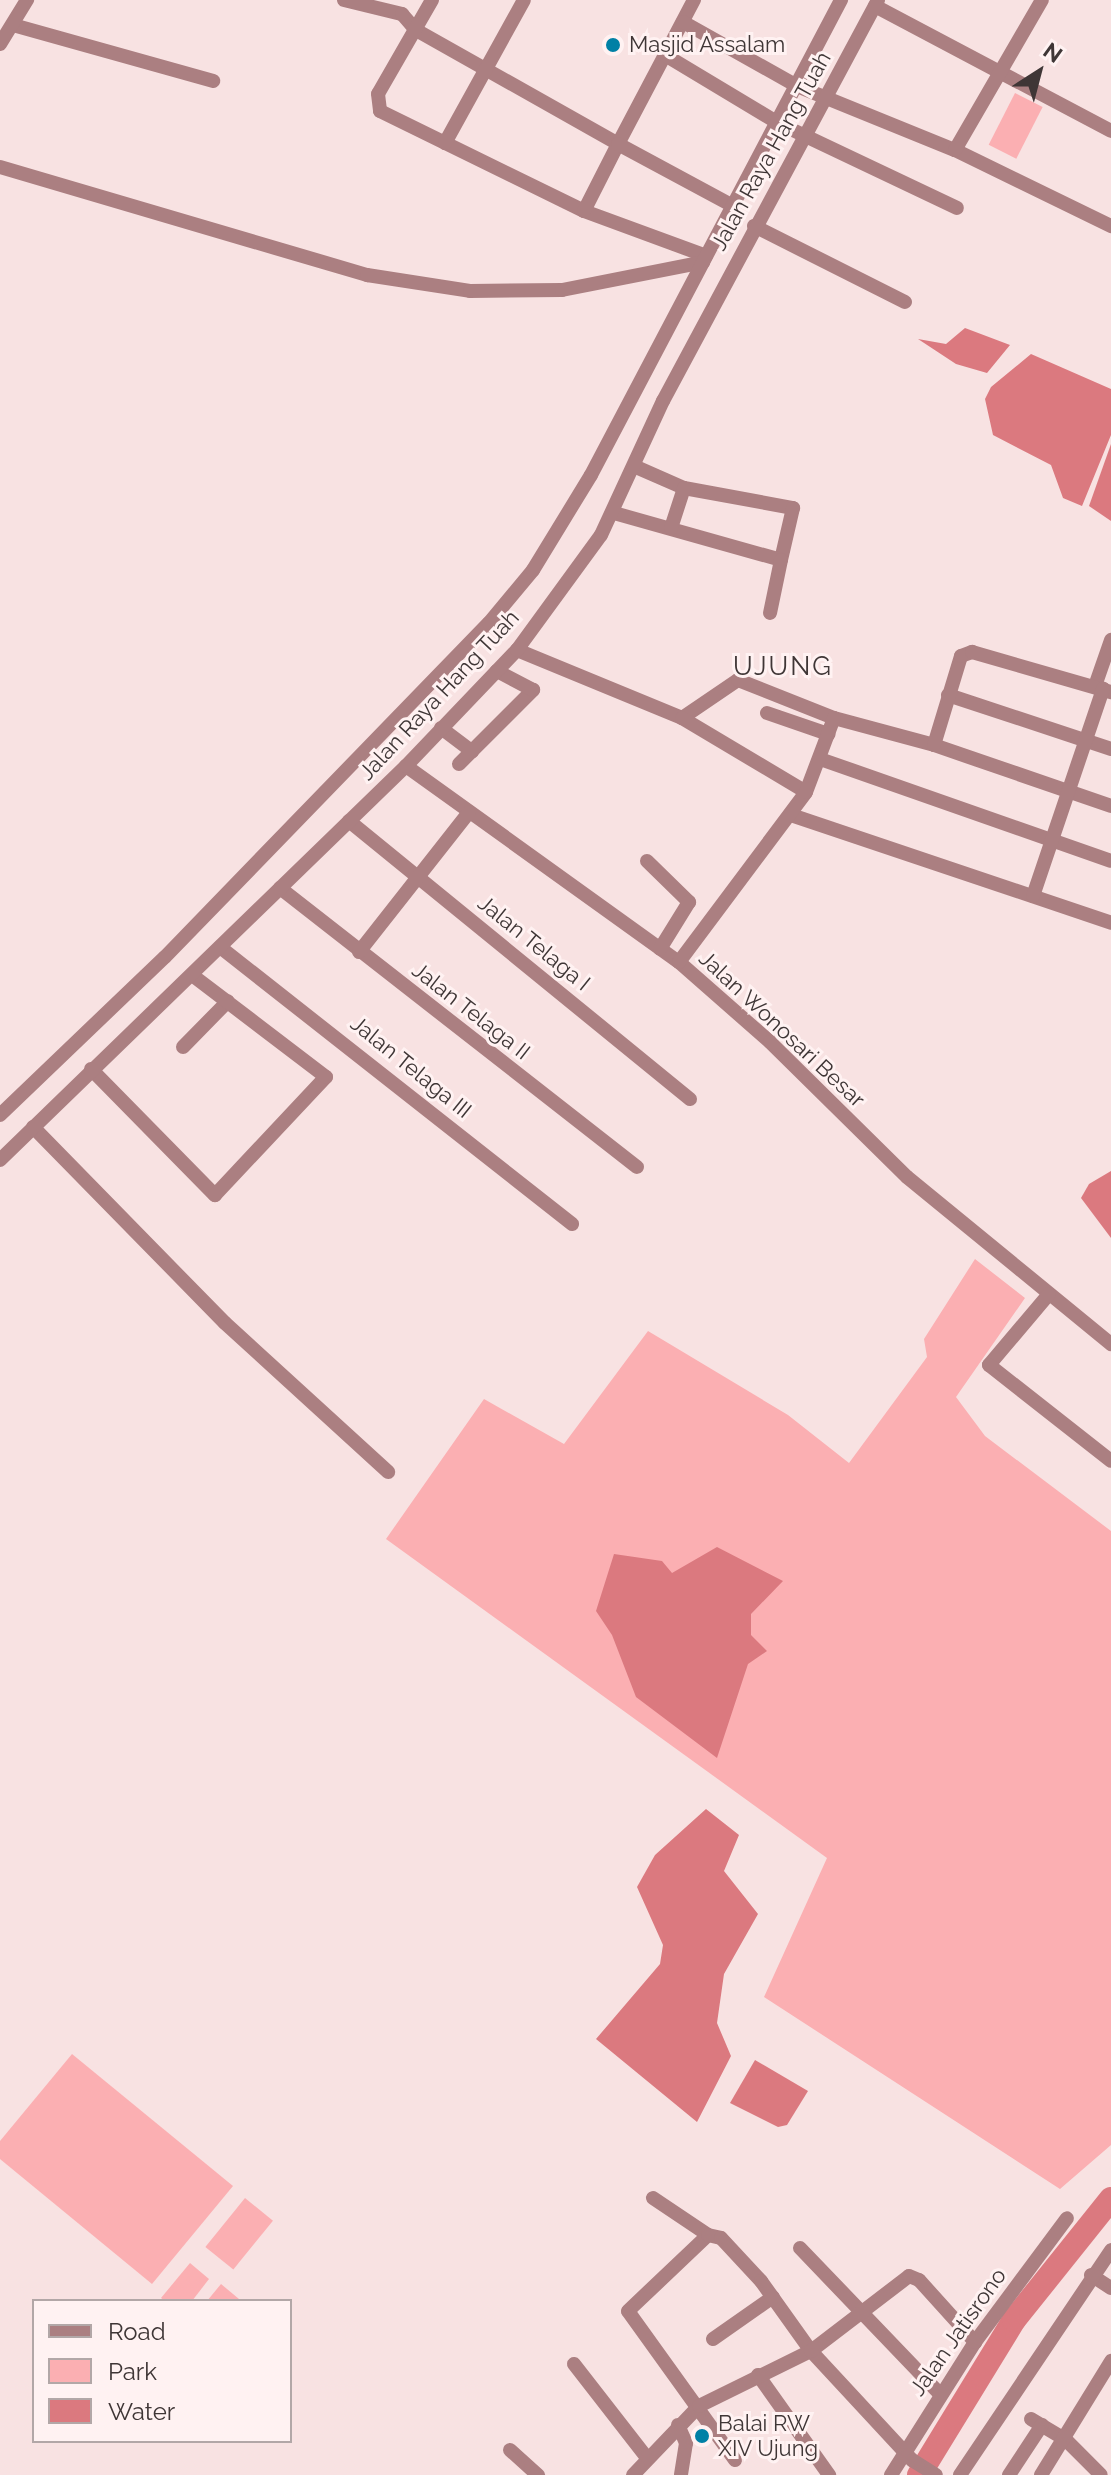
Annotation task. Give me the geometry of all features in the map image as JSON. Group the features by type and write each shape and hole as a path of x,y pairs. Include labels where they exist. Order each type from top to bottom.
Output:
{"street":[{"path":"0,44 27,0"},
{"path":"344,0 402,14 416,30 733,206"},
{"path":"432,0 378,94 380,111 584,211 704,259"},
{"path":"445,143 524,0"},
{"path":"584,211 694,0"},
{"name":"Jalan Raya Hang Tuah","path":"0,1115 165,957 520,588 591,475 841,0"},
{"path":"955,150 1038,1"},
{"path":"876,3 1111,131"},
{"name":"Jalan Raya Hang Tuah","path":"0,1160 406,766 517,650 614,513 663,401 876,3"},
{"path":"683,22 797,86 955,150 1111,226"},
{"path":"13,25 213,81"},
{"path":"665,55 778,123 957,208"},
{"path":"0,167 367,275 470,291 562,290 704,259"},
{"path":"754,226 905,302"},
{"path":"636,467 684,488 793,508 770,613"},
{"path":"671,528 684,488"},
{"path":"614,513 781,560"},
{"path":"1033,896 1103,689 1111,640"},
{"path":"517,650 682,718 806,792"},
{"path":"934,745 961,656 972,652 1103,689"},
{"path":"459,764 533,690 497,671"},
{"path":"682,718 738,680 834,718 934,745 1111,806"},
{"path":"948,695 1111,749"},
{"path":"767,713 828,734"},
{"path":"679,962 806,792 834,718"},
{"path":"441,728 472,751"},
{"path":"820,759 1111,861"},
{"name":"Jalan Wonosari Besar","path":"406,766 679,962 770,1042 907,1177 1111,1344"},
{"path":"359,952 421,879 469,812"},
{"path":"791,815 1111,923"},
{"name":"Jalan Telaga I","path":"349,821 690,1099"},
{"path":"647,861 689,902 660,949"},
{"name":"Jalan Telaga II","path":"280,888 637,1167"},
{"name":"Jalan Telaga III","path":"220,947 572,1224"},
{"path":"91,1069 215,1195 326,1077 192,975"},
{"path":"183,1047 228,1001"},
{"path":"33,1127 225,1323 388,1472"},
{"path":"1049,1294 990,1365 1111,1461"},
{"path":"653,2198 711,2235 773,2297 811,2351 908,2456 936,2475"},
{"name":"Jalan Jatisrono","path":"891,2475 908,2456 940,2394 975,2342 1067,2218"},
{"path":"711,2235 628,2311 735,2460"},
{"path":"800,2248 940,2394"},
{"path":"960,2475 1091,2275 1111,2250"},
{"path":"1091,2275 1111,2288"},
{"path":"633,2475 699,2406 811,2351 909,2276 919,2280 975,2342"},
{"path":"713,2339 773,2297"},
{"path":"1041,2475 1066,2440 1111,2361"},
{"path":"574,2364 648,2459"},
{"path":"758,2375 829,2475"},
{"path":"1009,2475 1037,2422 1066,2440 1101,2475"},
{"path":"678,2425 686,2443 681,2475"},
{"path":"510,2450 538,2475"}],"green space":[{"path":"1015,93 1043,107 1016,159 989,145"},
{"path":"975,1259 1025,1298 956,1397 985,1436 1111,1531 1111,2145 1060,2189 764,1997 827,1858 386,1539 484,1399 564,1444 648,1331 788,1415 849,1463 927,1357 924,1339"},
{"path":"72,2054 233,2186 152,2284 0,2159 0,2141"},
{"path":"245,2198 273,2221 233,2270 205,2247"},
{"path":"190,2263 209,2279 194,2299 161,2298"},
{"path":"221,2284 239,2299 209,2299"}],"water":[{"path":"965,328 1010,345 987,373 956,364 918,339 946,344"},
{"path":"1031,354 1111,389 1111,435 1082,506 1063,498 1051,465 993,435 985,399 991,387"},
{"path":"1111,444 1111,521 1089,506"},
{"path":"1111,1171 1111,1238 1081,1198 1089,1184"},
{"path":"717,1547 783,1581 751,1614 751,1635 767,1651 748,1664 717,1758 636,1697 612,1635 596,1611 614,1554 662,1561 672,1573"},
{"path":"706,1809 739,1835 724,1871 758,1914 724,1974 717,2023 731,2056 697,2122 596,2039 660,1964 663,1945 637,1887 655,1855"},
{"path":"755,2060 808,2091 787,2125 778,2127 730,2103"}],"waterway":[{"path":"919,2475 1014,2320 1111,2199"}],"place":[{"name":"Masjid Assalam","path":"613,45"},
{"name":"Balai RW XIV Ujung","path":"702,2436"}],"district":[{"name":"UJUNG","path":"783,667"}]}
